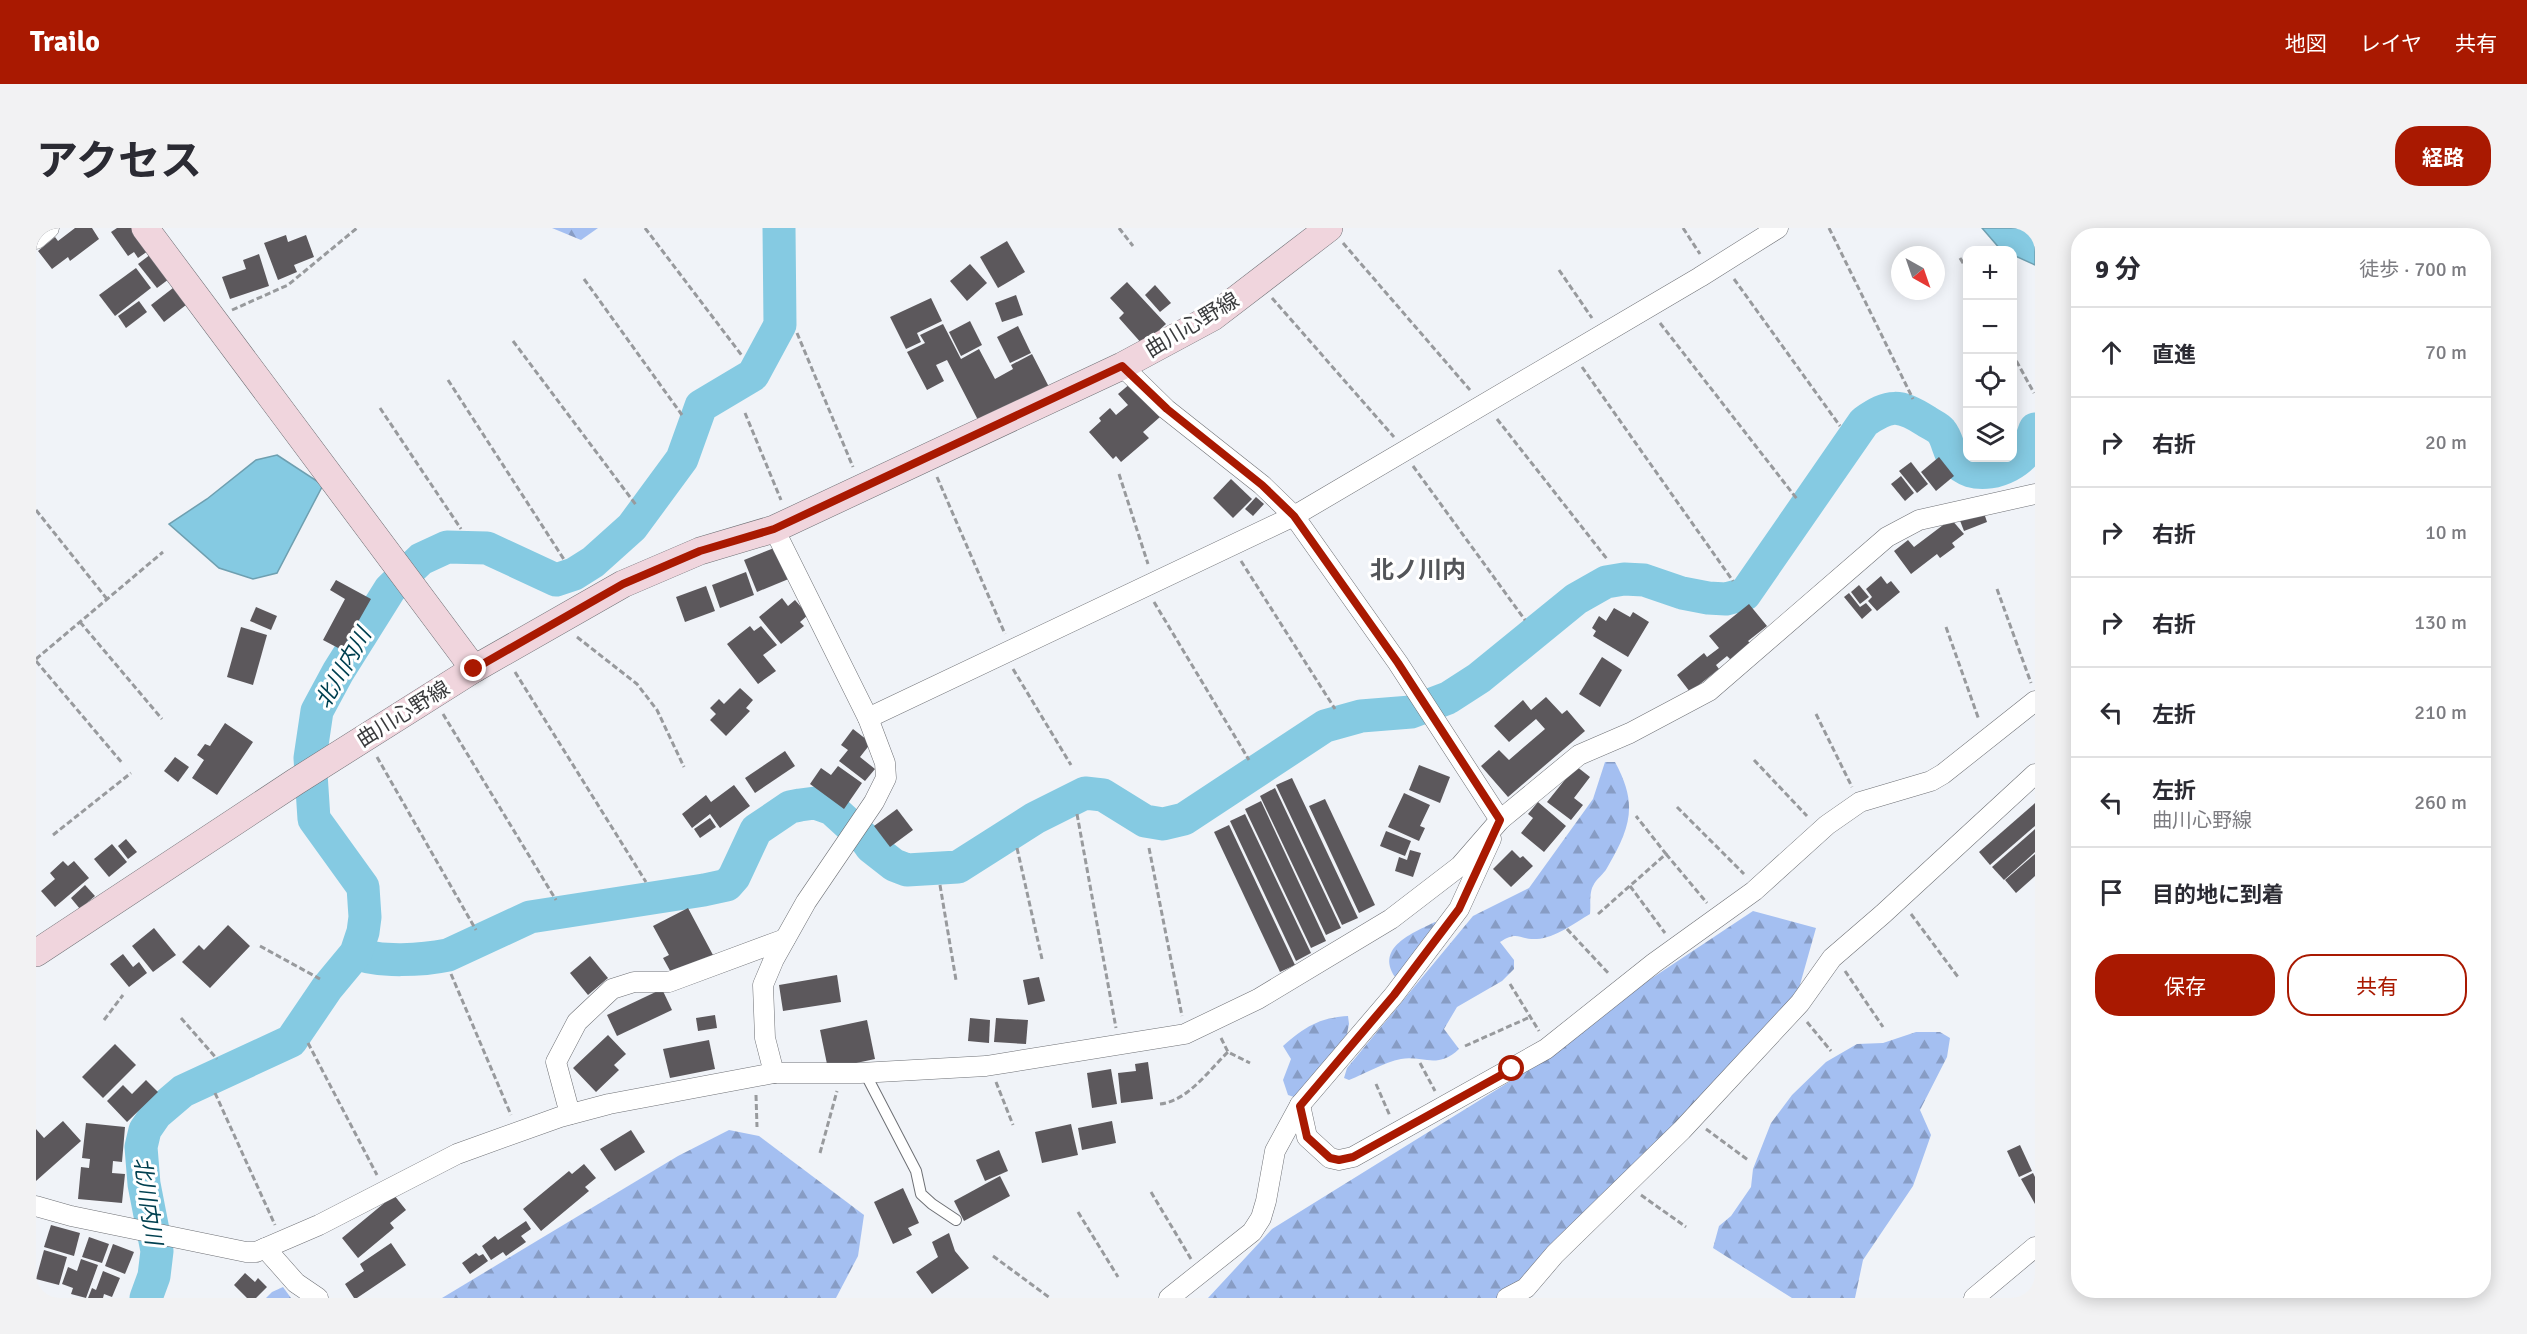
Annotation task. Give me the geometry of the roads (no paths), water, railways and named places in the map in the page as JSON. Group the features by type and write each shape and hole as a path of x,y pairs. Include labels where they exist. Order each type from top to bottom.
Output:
{"main road":[{"path":"144,228 474,669"},
{"name":"曲川心野線","path":"36,953 295,782 474,669 623,584 1122,366 1212,317 1334,234"}],"street":[{"path":"36,239 49,228"},
{"path":"868,718 1294,516 1690,283 1778,228"},
{"path":"1122,366 1167,409 1262,485 1294,516 1398,663 1500,820"},
{"path":"36,1206 71,1216 246,1252 265,1248 319,1225 458,1154 570,1114 774,1072 865,1073 986,1065 1185,1034 1258,999 1391,919 1460,866 1500,820 1579,755 1630,733 1709,691 1887,537 1919,520 2035,494"},
{"path":"774,1072 765,1038 763,986 785,939 806,902 874,802 886,778 885,763 868,718 779,517"},
{"path":"1300,1106 1307,1137 1330,1158 1339,1160 1363,1152 1546,1049 1653,963 1754,891 1827,825 1860,802 1921,785 1943,774 2034,696"},
{"path":"1507,1298 1526,1288 1555,1254 1682,1130 1800,1004 1832,958 2035,774"},
{"path":"1169,1298 1252,1232 1261,1218 1266,1201 1275,1150 1300,1106 1394,995 1459,909 1500,820"},
{"path":"570,1114 556,1062 577,1022 612,989 634,982 669,982 785,939"},
{"path":"1974,1298 2035,1247"},
{"path":"265,1248 296,1283 318,1298"},
{"path":"286,1273 296,1298"}],"lane":[{"path":"865,1073 916,1171 921,1194 956,1220"}],"waterway":[{"name":"北川内川","path":"146,1298 154,1276 157,1251 144,1184 141,1147 145,1130 156,1114 183,1091 291,1041 327,988 356,953 363,932 365,917 363,887 314,819 310,758 317,711 338,672 390,589 421,559 447,547 487,548 556,580 574,574 593,562 632,527 682,459 701,406 753,375 780,325 779,228"},
{"path":"356,953 376,958 401,960 448,955 530,917 727,885 734,877 756,830 790,807 800,805 815,803 832,809 871,847 894,865 907,870 958,867 1035,818 1085,793 1103,795 1145,821 1163,824 1184,819 1325,726 1361,716 1411,712 1448,698 1479,678 1576,599 1606,582 1624,579 1644,580 1682,593 1708,598 1726,599 1745,594 1864,422 1881,412 1895,408 1917,415 1940,430 1955,460 1962,467 1980,473 2000,470 2017,460 2026,451 2035,429"}],"district":[{"name":"北ノ川内","path":"1418,570"}]}
